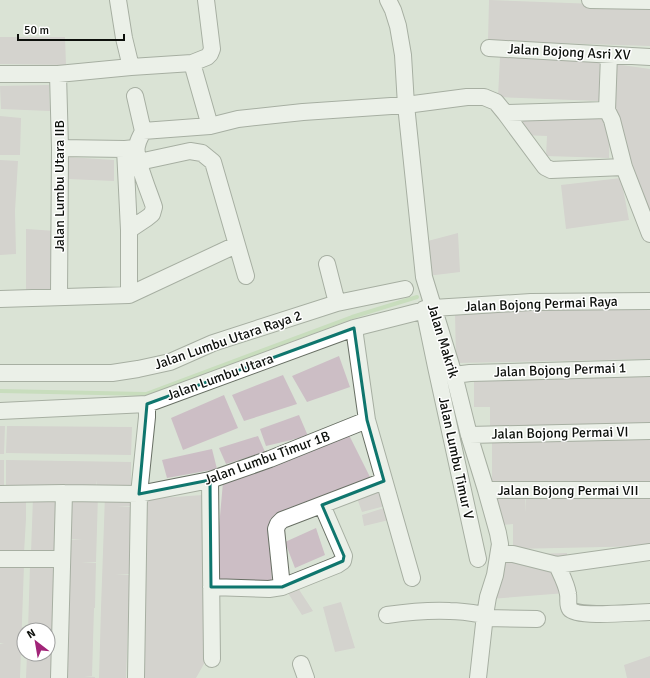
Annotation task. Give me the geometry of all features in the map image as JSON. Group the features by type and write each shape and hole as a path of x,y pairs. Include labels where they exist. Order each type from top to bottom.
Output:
{"street":[{"path":"118,0 124,38 131,67"},
{"path":"0,74 58,74 192,63 207,57 212,49 206,0"},
{"name":"Jalan Makrik","path":"388,0 398,26 403,55 406,105 424,277 429,309 443,338 500,544 495,574 488,597 478,678"},
{"path":"590,0 650,1"},
{"name":"Jalan Bojong Asri XV","path":"489,48 650,57"},
{"path":"609,55 607,110 612,120 624,167 650,234"},
{"path":"192,63 210,126"},
{"name":"Jalan Lumbu Utara IIB","path":"58,74 60,148 59,297"},
{"path":"129,296 129,230 133,153 143,131 135,96"},
{"path":"143,131 210,126 238,119 303,112 406,105 467,97 484,97 496,102 544,167 550,170 624,167"},
{"path":"505,113 607,110"},
{"path":"60,148 133,153 190,151 202,153 213,162 246,276"},
{"path":"129,230 152,214 154,207 133,153"},
{"path":"0,299 129,296 236,245"},
{"path":"327,264 337,303"},
{"name":"Jalan Lumbu Utara Raya 2","path":"0,374 112,374 138,369 170,362 213,344 337,303 405,289"},
{"name":"Jalan Bojong Permai Raya","path":"429,309 531,302 650,301"},
{"name":"Jalan Lumbu Utara","path":"0,411 147,404 354,328 429,309"},
{"name":"Jalan Lumbu Timur V","path":"429,309 436,367 478,559"},
{"path":"354,328 367,420 412,578"},
{"name":"Jalan Bojong Permai 1","path":"454,375 470,373 650,368"},
{"path":"136,678 140,494 148,416 147,404"},
{"name":"Jalan Lumbu Timur 1B","path":"0,494 140,494 210,480 270,459 367,420"},
{"name":"Jalan Bojong Permai VI","path":"469,435 650,431"},
{"path":"210,480 212,659"},
{"path":"282,587 276,529 278,524 282,520 384,481"},
{"name":"Jalan Bojong Permai VII","path":"486,490 650,490"},
{"path":"59,678 64,493"},
{"path":"211,587 269,589 282,587 337,565 343,561 344,556 322,505"},
{"path":"499,554 513,554 557,565 650,552"},
{"path":"0,560 62,559"},
{"path":"557,565 568,593 569,608 571,611 580,613 608,614 650,612"},
{"path":"387,615 449,610 485,616 537,619"}],"highlighted area":[{"path":"354,328 367,420 384,481 322,505 344,556 343,561 282,587 211,587 210,480 139,494 147,404"}],"building":[{"path":"489,0 650,6 650,46 488,41"},
{"path":"0,37 65,37 66,65 0,64"},
{"path":"500,57 600,60 599,101 498,97"},
{"path":"615,64 650,69 650,212 634,175 611,103"},
{"path":"49,85 50,111 1,109 0,86"},
{"path":"523,115 610,118 609,158 546,156 547,136 522,135"},
{"path":"0,116 21,118 20,155 0,155"},
{"path":"68,157 114,160 114,181 68,179"},
{"path":"0,160 18,161 15,211 16,254 0,255"},
{"path":"621,178 629,220 566,229 561,185"},
{"path":"26,229 56,231 56,294 26,294"},
{"path":"458,233 460,272 427,276 424,242"},
{"path":"650,307 650,359 456,363 455,311"},
{"path":"339,356 350,387 307,402 292,376"},
{"path":"283,375 297,404 244,421 232,395"},
{"path":"650,376 650,428 490,431 490,407 474,407 474,380"},
{"path":"224,395 238,428 183,450 171,418"},
{"path":"299,415 308,436 266,446 260,429"},
{"path":"0,426 5,426 4,454 0,454"},
{"path":"7,426 132,427 131,455 6,453"},
{"path":"650,434 650,485 492,488 492,437"},
{"path":"349,435 372,481 270,519 272,584 218,579 218,539 223,482"},
{"path":"258,436 265,452 226,464 219,448"},
{"path":"212,449 217,469 167,478 162,460"},
{"path":"0,460 4,460 4,488 0,488"},
{"path":"6,460 131,462 131,489 97,489 97,480 96,488 6,487"},
{"path":"380,491 385,506 362,512 357,498"},
{"path":"71,494 98,495 96,562 81,562 96,563 95,608 80,607 94,608 92,676 84,676 95,678 65,678 69,540 83,540 69,539"},
{"path":"525,494 526,513 526,497 650,495 650,546 513,549 513,524 493,526 497,495"},
{"path":"105,495 132,495 132,506 117,506 132,507 130,574 115,574 130,575 126,678 99,678"},
{"path":"203,495 205,662 196,678 142,678 146,499"},
{"path":"0,496 26,497 24,553 0,552"},
{"path":"33,497 61,497 59,554 31,553"},
{"path":"384,508 389,520 364,526 362,515"},
{"path":"316,528 325,555 295,568 285,542"},
{"path":"567,553 566,593 490,599 503,555"},
{"path":"0,564 24,565 22,622 16,622 16,662 21,662 20,678 0,678 0,644 4,643 0,643"},
{"path":"30,565 58,566 56,622 28,622"},
{"path":"296,585 313,611 302,615 286,590"},
{"path":"341,602 355,648 335,652 323,607"},
{"path":"650,656 650,678 627,678 624,665"},
{"path":"27,662 55,662 54,678 26,678"}],"waterway":[{"path":"0,391 146,394 352,317 417,297"}]}
